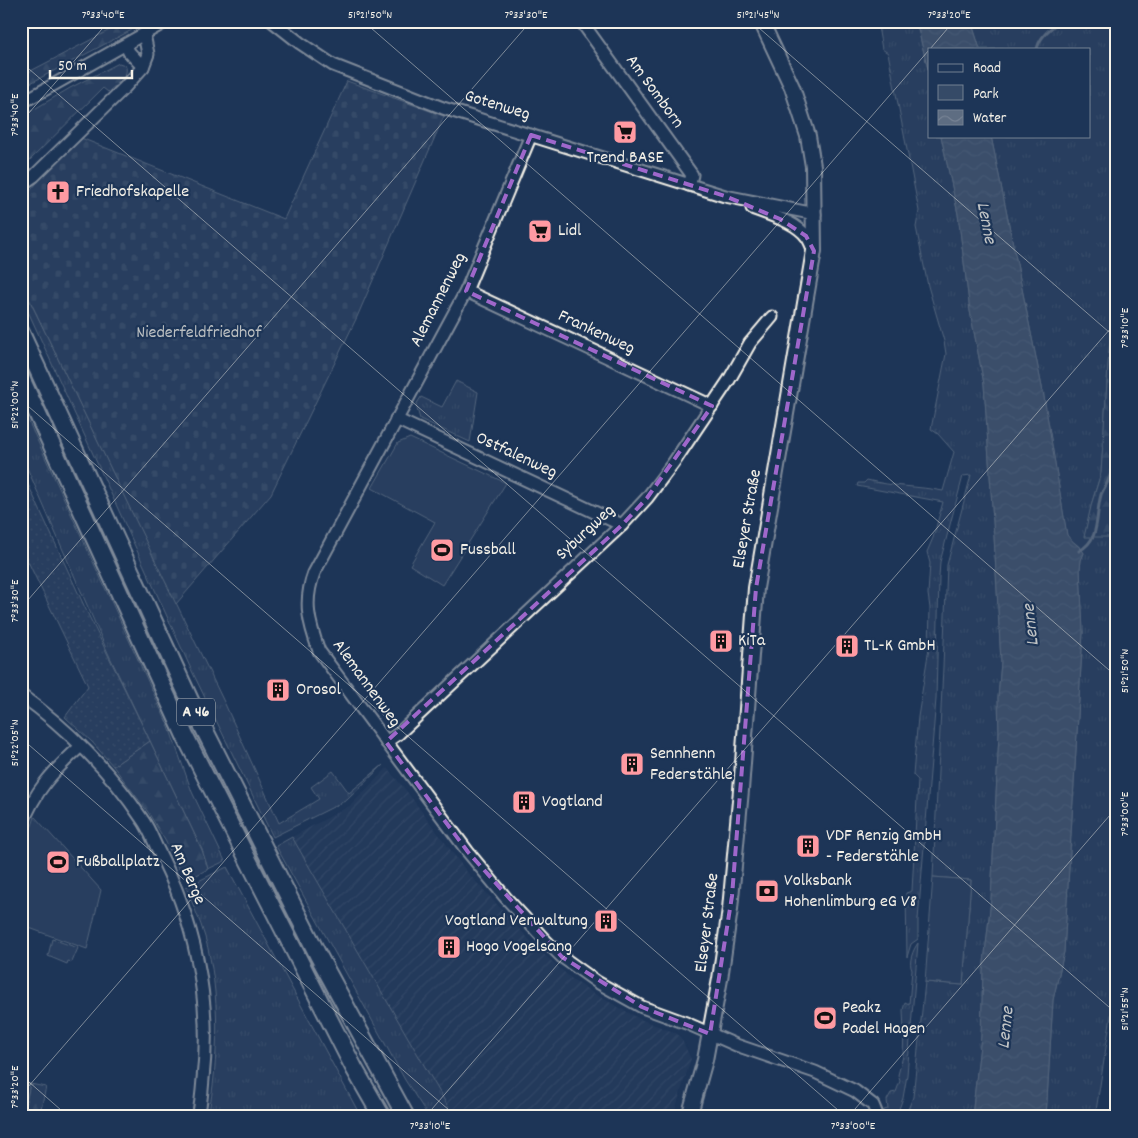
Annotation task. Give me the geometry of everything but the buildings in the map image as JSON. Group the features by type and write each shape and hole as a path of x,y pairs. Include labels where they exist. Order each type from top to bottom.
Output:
{"highway":[{"name":"A 46","path":"21,333 194,709 318,955 406,1117"},
{"name":"A 46","path":"21,378 186,738 363,1084 382,1117"},
{"path":"363,1084 375,1117"}],"main road":[{"name":"Elseyer Straße","path":"690,1117 705,1060 720,979 730,909 756,588 814,251 813,166 808,136 792,87 760,21"}],"street":[{"path":"21,103 167,21"},
{"name":"Gotenweg","path":"272,21 312,52 346,71 443,108 725,196 780,218 796,227 806,236 814,251"},
{"name":"Am Somborn","path":"581,21 692,175 689,185"},
{"path":"21,185 34,176 143,67 148,54 144,34"},
{"path":"126,45 129,52 143,67"},
{"name":"Alemannenweg","path":"531,135 466,291 314,573 307,600 309,624 319,651 468,852 513,905 562,957 597,982 642,1007 710,1034"},
{"name":"Gotenweg","path":"725,196 815,214"},
{"name":"Frankenweg","path":"466,291 712,406"},
{"name":"Syburgweg","path":"386,742 398,734 622,525 647,498 712,406 750,343 772,317"},
{"name":"Ostfalenweg","path":"396,419 622,525"},
{"name":"Am Berge","path":"21,695 37,706 81,746 114,782 143,820 176,886 196,950 205,1005 205,1059 198,1117"},
{"path":"21,827 34,797 52,772 81,746"},
{"path":"710,1034 815,1072 842,1084 860,1094 873,1105 878,1117"}],"highlighted area":[{"path":"531,135 725,196 780,219 806,236 814,251 756,588 732,896 710,1034 642,1007 562,957 468,852 386,742 622,525 647,498 712,406 466,291"}],"shaded area":[{"name":"Hogo Vogelsang","path":"387,768 467,872 539,950 572,979 593,993 640,1019 676,1033 681,1038 691,1059 673,1117 454,1117 292,837 351,805"}],"green space":[{"path":"127,21 149,21 21,88 21,76"},
{"path":"877,21 916,21 928,69 928,138 941,138 958,214 970,311 984,384 1001,662 991,900 983,972 981,1036 972,1117 905,1117 913,1097 925,982 963,985 971,880 933,877 947,565 971,475 963,476 940,562 936,699 918,939 911,944 907,957 906,893 912,891 918,780 913,775 918,717 929,648 930,608 928,594 930,563 927,552 943,502 857,486 858,483 864,483 867,480 943,491 954,452 931,429 946,354 928,286 916,227 919,211 888,53 882,49"},
{"path":"971,21 1117,21 1117,317 1111,322 1101,473 1092,502 1085,536 1117,537 1117,978 1095,1117 1046,1117 1053,1000 1064,952 1083,632 1080,569 1084,553 1067,536 1044,397 991,138 1090,138 1090,48 980,48"},
{"path":"119,63 125,65 126,73 124,77 108,92 103,88 25,165 31,172 21,177 21,117 70,88"},
{"name":"Niederfeldfriedhof","path":"347,81 444,116 357,317 271,494 176,604 21,282 21,202 41,178 81,138 284,219"},
{"path":"21,282 225,704 279,823 319,799 311,787 333,771 349,793 383,765 347,800 273,837 191,669 21,296"},
{"path":"1117,317 1117,537 1084,537 1101,473 1111,322"},
{"path":"456,381 478,392 470,442 420,419 416,405 421,397 442,407"},
{"path":"21,405 169,727 192,792 225,861 208,869 202,850 108,653 21,454"},
{"path":"410,438 506,483 442,585 410,565 435,522 372,488 398,443"},
{"path":"21,469 87,612 150,741 113,766 92,742 65,717 88,686 21,547"},
{"path":"150,741 202,850 208,869 191,878 178,868 166,842 148,812 113,766"},
{"path":"35,817 101,890 87,949 21,925 21,857"},
{"path":"292,837 454,1117 429,1117 405,1080 276,846"},
{"path":"227,867 361,1117 208,1117 216,1050 217,1027 214,981 205,937 186,887"},
{"path":"933,877 971,880 963,985 925,982"},
{"path":"52,939 78,948 72,962 68,961 67,964 48,956"},
{"path":"918,943 907,1075 903,1098 896,1117 885,1117 884,1110 888,1109 887,1100 891,1093 896,1092 900,1081 898,1075 903,1056 903,1010 905,1002 909,1004 911,960"},
{"path":"21,1082 30,1084 23,1117 21,1117"},
{"path":"30,1084 46,1087 39,1117 23,1117"}],"water":[{"path":"916,21 971,21 980,48 928,48 928,69"},
{"name":"Lenne","path":"941,138 991,138 1044,397 1067,535 1084,553 1080,569 1083,632 1064,952 1053,1000 1046,1117 972,1117 981,1036 983,972 991,900 1001,662 984,384 970,311 958,214"}],"waterway":[{"path":"1037,48 1043,37 1060,21"},
{"path":"1079,551 1086,546 1094,534 1101,495 1112,471 1117,439"}],"place":[{"name":"Trend BASE","path":"625,132"},
{"name":"Friedhofskapelle","path":"58,192"},
{"name":"Lidl","path":"540,231"},
{"name":"Fussball","path":"442,550"},
{"name":"KiTa","path":"721,641"},
{"name":"TL-K GmbH","path":"847,646"},
{"name":"Orosol","path":"278,690"},
{"name":"Sennhenn Federstähle","path":"632,764"},
{"name":"Vogtland","path":"524,802"},
{"name":"VDF Renzig GmbH - Federstähle","path":"808,846"},
{"name":"Fußballplatz","path":"58,862"},
{"name":"Volksbank Hohenlimburg eG V8","path":"767,891"},
{"name":"Vogtland Verwaltung","path":"606,921"},
{"name":"Hogo Vogelsang","path":"449,947"},
{"name":"Peakz Padel Hagen","path":"825,1018"}]}
